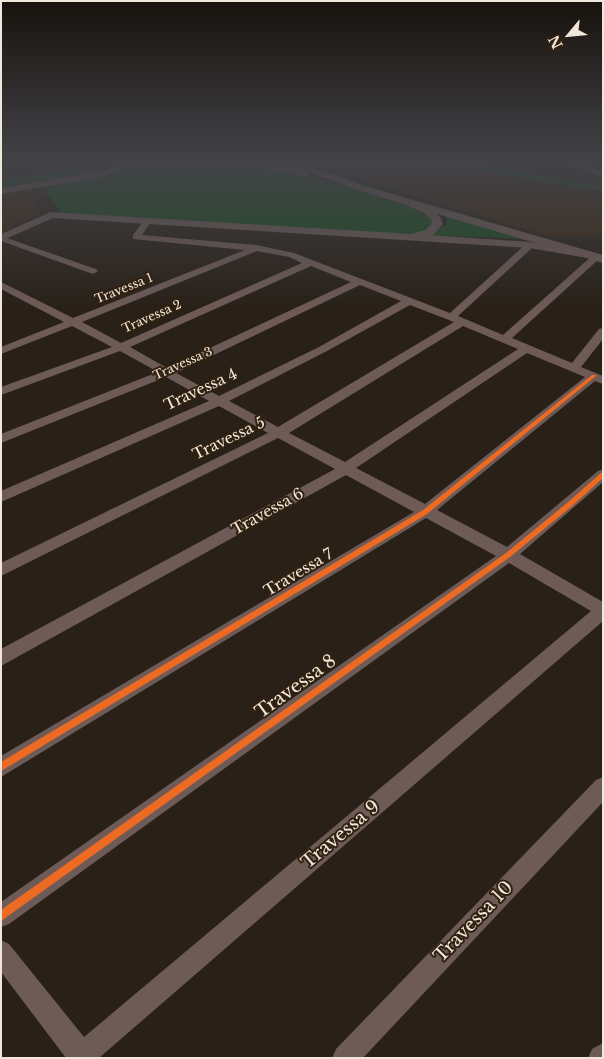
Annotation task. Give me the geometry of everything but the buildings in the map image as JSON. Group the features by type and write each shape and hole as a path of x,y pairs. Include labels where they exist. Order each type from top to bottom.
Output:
{"main road":[{"path":"444,212 599,258"}],"street":[{"path":"2,238 48,212"},
{"path":"53,212 148,222 530,245 599,258"},
{"path":"404,238 430,232 438,224 436,218 430,212"},
{"path":"148,222 136,237 256,248 291,254 599,378"},
{"path":"2,238 92,271"},
{"name":"Travessa 5","path":"1,570 280,432 457,320 530,245"},
{"name":"Travessa 1","path":"2,349 74,322 256,248"},
{"path":"504,340 599,258"},
{"name":"Travessa 2","path":"1,391 121,346 312,262"},
{"name":"Travessa 3","path":"1,439 168,372 361,281"},
{"path":"1,285 121,346 219,401 347,468 425,512 508,555 603,610"},
{"name":"Travessa 4","path":"1,497 219,401 323,348 408,301"},
{"path":"574,368 603,330"},
{"name":"Travessa 6","path":"1,658 347,468 525,349"},
{"name":"Travessa 7","path":"1,767 425,512 599,378"},
{"name":"Travessa 8","path":"1,916 508,555 569,505 603,474"},
{"name":"Travessa 9","path":"82,1057 603,610"},
{"name":"Travessa 10","path":"345,1058 603,787"},
{"path":"1,952 82,1057"}],"shaded area":[{"path":"1,212 39,212 38,214 1,233"},
{"path":"469,212 603,212 603,235 551,237"}],"green space":[{"path":"425,212 433,221 428,230 411,235 61,213"},
{"path":"444,214 526,239 430,235 446,225 447,220"}],"cycle path":[{"path":"1,767 425,512 594,376"},
{"path":"1,916 508,555 569,505 603,474"}]}
